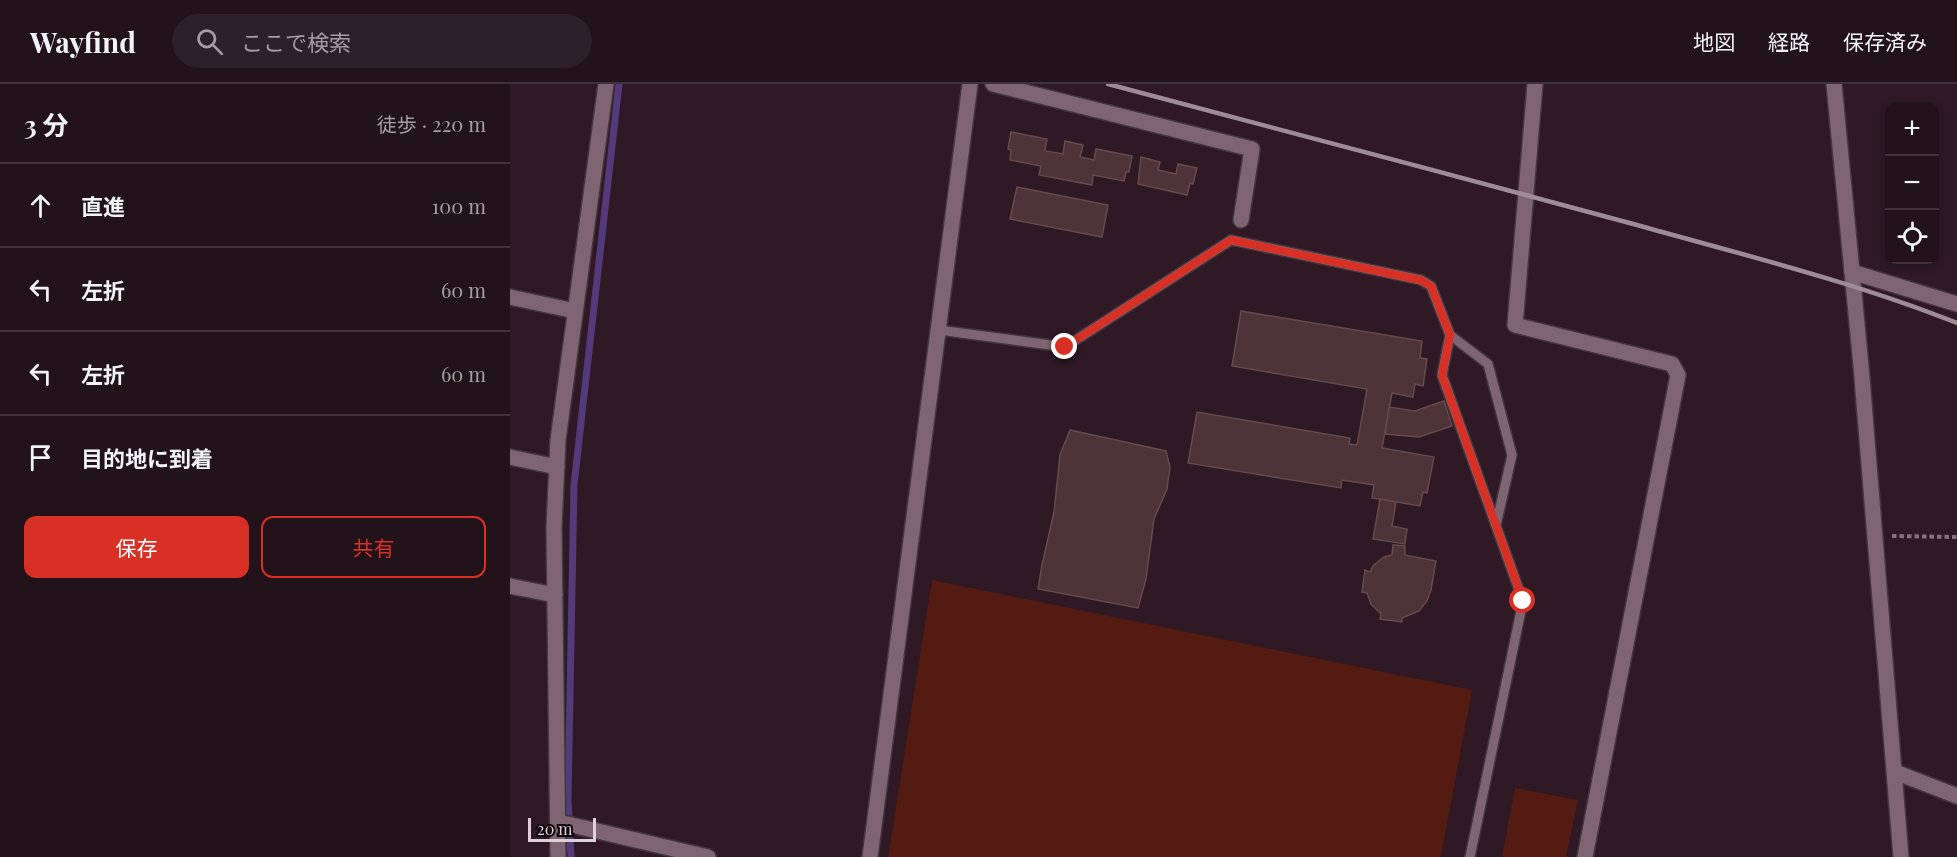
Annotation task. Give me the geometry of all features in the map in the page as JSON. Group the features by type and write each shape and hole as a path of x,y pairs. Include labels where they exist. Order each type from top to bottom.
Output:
{"street":[{"path":"558,857 554,527 558,440 606,84"},
{"path":"870,857 970,84"},
{"path":"993,84 1252,149 1241,220"},
{"path":"1535,84 1515,325 1672,364 1678,375 1585,857"},
{"path":"1834,84 1875,536 1901,857"},
{"path":"1852,272 1957,304"},
{"path":"510,297 575,311"},
{"path":"510,457 557,466"},
{"path":"510,586 555,595"},
{"path":"1895,772 1957,796"},
{"path":"559,822 708,857"}],"lane":[{"path":"1237,241 1241,220"},
{"path":"939,330 1065,347 1231,240 1420,280 1431,286 1450,335 1488,364 1512,455 1496,525"},
{"path":"1450,335 1442,375 1523,601 1470,857"}],"path":[{"path":"1875,536 1957,537"}],"shaded area":[{"path":"932,580 1472,690 1441,857 888,857"},
{"path":"1515,788 1578,800 1566,857 1502,857"}],"building":[{"path":"1011,132 1047,139 1045,151 1063,154 1065,141 1083,145 1080,157 1094,160 1096,149 1132,156 1129,172 1126,172 1124,181 1093,175 1092,185 1039,175 1041,166 1010,160 1011,150 1008,149"},
{"path":"1141,157 1160,162 1158,170 1176,174 1178,164 1197,168 1193,184 1190,183 1187,195 1138,184"},
{"path":"1017,187 1108,205 1102,237 1010,219"},
{"path":"1241,311 1422,341 1420,358 1427,359 1423,386 1415,384 1413,397 1392,393 1382,448 1434,457 1427,493 1423,492 1420,506 1372,498 1374,485 1342,480 1341,488 1188,463 1197,412 1350,438 1349,444 1357,445 1367,389 1232,366"},
{"path":"1444,401 1452,426 1419,437 1385,434 1389,407 1415,411"},
{"path":"1070,430 1166,451 1170,467 1167,489 1154,519 1146,579 1138,608 1038,589 1054,512 1060,455"},
{"path":"1380,499 1396,502 1392,526 1407,529 1405,544 1373,539"},
{"path":"1393,545 1405,546 1405,555 1436,561 1427,601 1419,611 1402,618 1402,622 1380,619 1381,614 1371,604 1367,593 1362,592 1365,570 1370,572 1373,566 1384,557 1392,555"}],"waterway":[{"path":"571,857 568,800 574,485 619,84"}],"railway":[{"path":"1108,84 1758,258 1879,295 1957,323"}],"route":[{"path":"1065,347 1231,240 1420,280 1431,286 1450,335 1442,375 1523,601"}]}
